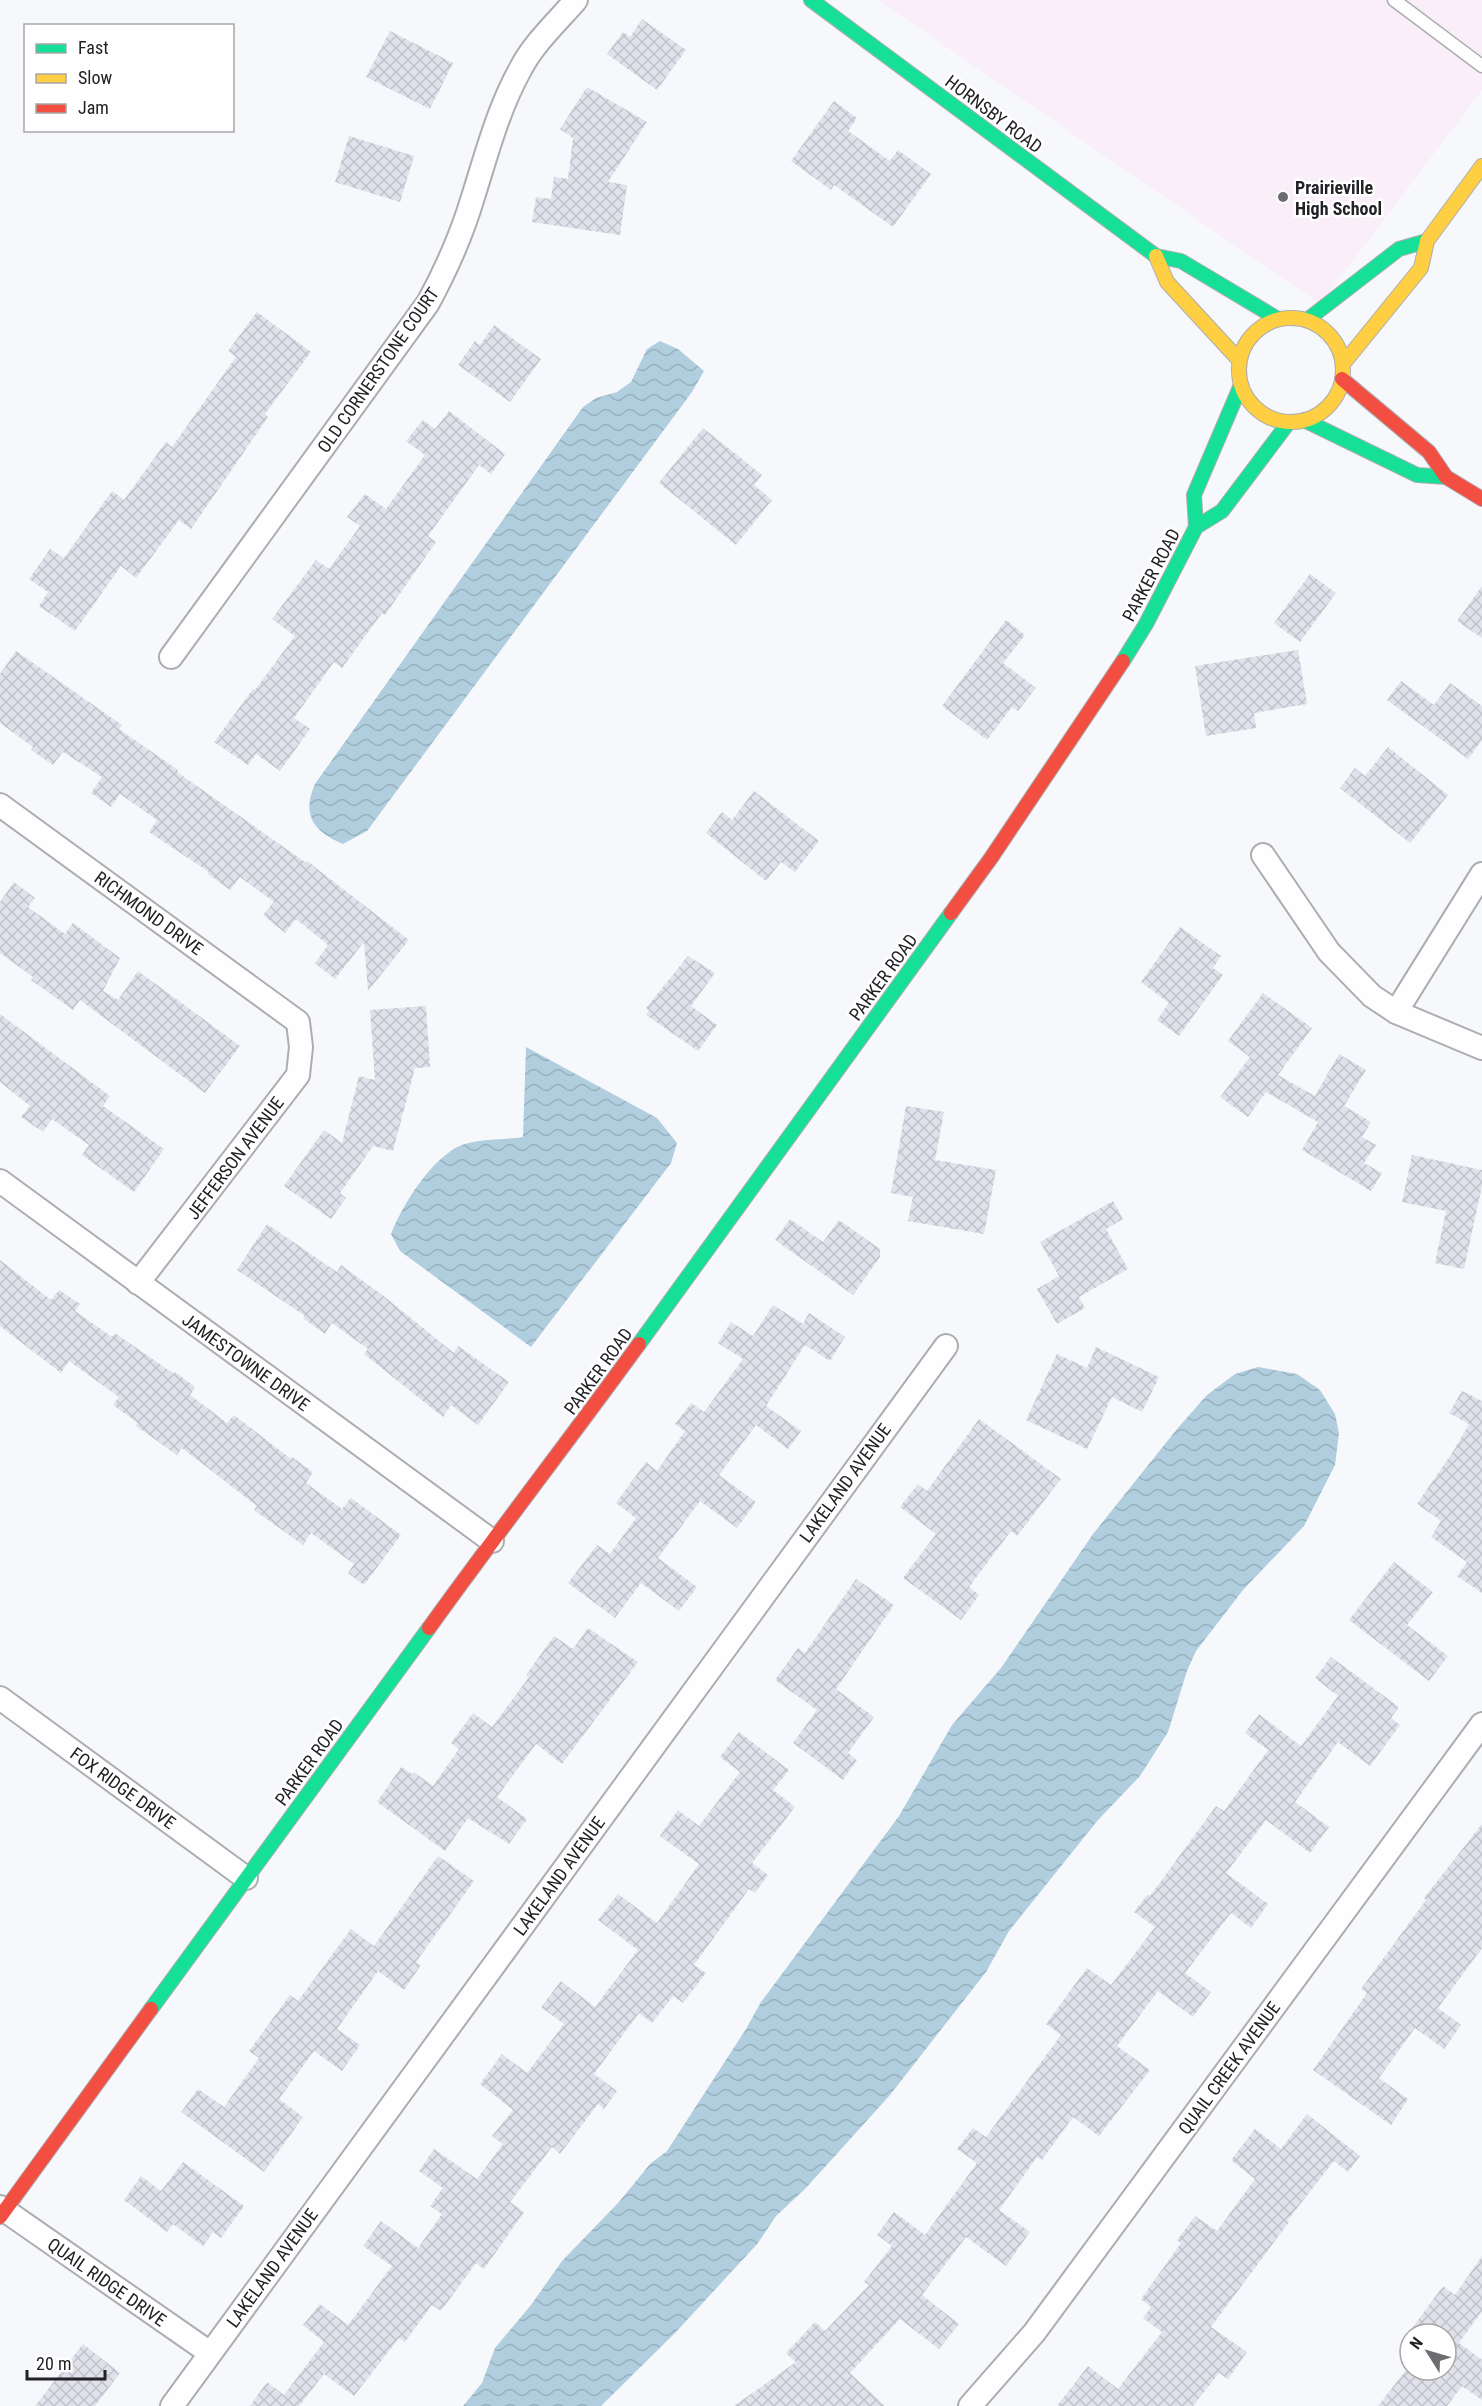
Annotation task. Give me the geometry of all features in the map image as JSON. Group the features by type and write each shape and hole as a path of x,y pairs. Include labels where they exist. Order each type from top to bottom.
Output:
{"street":[{"name":"OLD CORNERSTONE COURT","path":"171,657 428,303 444,275 459,237 499,113 521,67 540,40 576,0"},
{"name":"HORNSBY ROAD","path":"811,0 1156,256 1181,261 1278,319"},
{"path":"1343,364 1421,268 1427,241 1482,166"},
{"path":"1307,320 1399,249 1427,241"},
{"name":"HORNSBY ROAD","path":"1156,256 1167,282 1239,360"},
{"path":"1293,317 1307,320 1321,327 1332,337 1339,350 1343,364 1338,393 1317,415 1289,422 1275,420 1261,413 1244,395 1239,360 1252,334 1264,324 1293,317"},
{"path":"1342,379 1429,452 1446,477 1482,499"},
{"name":"PARKER ROAD","path":"2,2211 492,1541 548,1470 991,858 1101,696 1146,624 1196,527 1194,495 1241,385"},
{"path":"1304,420 1417,475 1446,477"},
{"name":"PARKER ROAD","path":"1196,527 1222,511 1289,422"},
{"name":"RICHMOND DRIVE","path":"0,805 298,1022"},
{"path":"1263,855 1329,952 1372,996 1396,1012 1482,1048"},
{"path":"1396,1012 1482,874"},
{"name":"JEFFERSON AVENUE","path":"138,1283 298,1075 301,1047 298,1022"},
{"name":"JAMESTOWNE DRIVE","path":"0,1181 492,1541"},
{"name":"LAKELAND AVENUE","path":"171,2406 946,1346"},
{"name":"FOX RIDGE DRIVE","path":"0,1698 246,1878"},
{"name":"QUAIL CREEK AVENUE","path":"970,2406 1034,2333 1482,1724"},
{"name":"QUAIL RIDGE DRIVE","path":"2,2211 210,2353"}],"lane":[{"path":"1394,0 1482,66"}],"shaded area":[{"name":"Prairieville High School","path":"878,0 1482,0 1482,90 1320,304"}],"water":[{"path":"660,341 678,349 704,371 692,392 367,831 343,844 324,834 313,821 310,813 309,805 315,784 583,407 596,398 617,392 631,382 647,349"},
{"path":"526,1047 657,1118 677,1143 671,1163 531,1347 400,1251 391,1234 419,1183 451,1151 476,1141 523,1137"},
{"path":"1258,1367 1297,1374 1320,1390 1335,1414 1339,1433 1335,1465 1304,1526 1243,1590 1196,1651 1187,1671 1168,1732 1140,1776 1098,1820 1009,1931 986,1972 890,2095 805,2189 776,2216 758,2243 676,2332 601,2406 463,2406 482,2383 495,2348 531,2305 562,2261 619,2202 650,2164 667,2151 761,2002 899,1816 952,1725 1001,1668 1093,1534 1207,1395 1235,1374"}],"building":[{"path":"642,19 686,50 657,90 607,54 623,32 630,37"},
{"path":"390,31 453,63 430,109 366,77"},
{"path":"587,87 647,122 608,182 627,185 620,235 532,222 536,197 551,199 554,177 568,179 573,138 560,129"},
{"path":"834,101 857,118 848,131 890,161 898,150 931,174 893,227 834,185 831,190 791,161"},
{"path":"349,136 414,156 400,202 335,182"},
{"path":"257,312 311,352 265,414 268,417 191,529 179,520 136,578 121,566 75,631 39,606 48,592 29,579 50,549 64,558 112,491 124,500 166,442 172,447 236,357 228,351"},
{"path":"494,325 541,359 510,402 458,365 475,341 480,345"},
{"path":"449,411 505,454 491,474 479,465 428,536 436,542 385,615 382,613 342,668 334,662 294,718 310,729 280,771 256,754 248,765 214,742 295,636 272,619 316,560 329,569 360,526 347,517 365,494 386,509 425,455 406,441 423,420 435,429"},
{"path":"703,428 762,475 754,485 772,500 736,545 659,483"},
{"path":"1310,574 1336,593 1300,642 1274,623"},
{"path":"1482,586 1482,638 1457,621"},
{"path":"1006,620 1025,635 1003,663 1036,688 1018,711 1012,707 987,740 942,706"},
{"path":"1298,650 1307,704 1254,713 1256,728 1206,736 1195,666"},
{"path":"16,651 122,725 119,729 178,770 177,772 305,862 307,861 409,940 368,991 364,942 335,979 315,963 328,945 296,919 285,933 263,915 274,902 240,877 230,890 208,874 209,872 149,832 157,820 120,794 111,807 91,793 102,777 63,752 53,765 31,750 33,747 0,723 0,674"},
{"path":"1401,681 1434,705 1450,683 1482,706 1482,740 1468,759 1387,700"},
{"path":"1388,747 1448,795 1410,843 1340,788 1355,768 1365,776"},
{"path":"754,791 819,841 795,872 781,862 766,881 706,833 722,812 732,820"},
{"path":"14,882 35,898 28,907 65,934 73,923 120,958 103,991 118,1000 138,971 240,1046 205,1093 80,1000 73,1010 31,980 33,977 0,953 0,902"},
{"path":"1180,927 1221,956 1213,968 1223,975 1179,1036 1157,1020 1169,1003 1141,982"},
{"path":"688,956 715,973 691,1006 717,1025 698,1051 646,1015 649,1010 646,1008"},
{"path":"1263,993 1312,1028 1278,1075 1315,1096 1339,1054 1366,1070 1344,1106 1371,1122 1362,1137 1376,1145 1364,1163 1382,1173 1371,1191 1302,1150 1318,1122 1266,1092 1248,1117 1220,1097 1250,1057 1228,1041"},
{"path":"426,1006 430,1067 415,1068 393,1151 373,1146 340,1193 346,1198 331,1219 284,1186 324,1130 342,1143 359,1076 375,1080 370,1010"},
{"path":"0,1014 110,1096 103,1106 164,1149 134,1192 82,1155 89,1145 52,1119 43,1132 21,1117 30,1106 0,1082"},
{"path":"906,1106 944,1112 935,1160 996,1170 984,1234 908,1221 913,1197 891,1193"},
{"path":"1412,1155 1482,1170 1482,1186 1464,1269 1435,1263 1446,1211 1402,1202"},
{"path":"1113,1201 1123,1219 1106,1229 1128,1269 1079,1297 1085,1308 1057,1324 1037,1289 1059,1276 1040,1242"},
{"path":"790,1219 823,1242 839,1220 880,1249 880,1257 853,1295 775,1240"},
{"path":"267,1224 337,1272 341,1265 454,1353 458,1346 509,1382 478,1425 451,1405 443,1417 364,1354 368,1349 332,1323 325,1334 303,1318 305,1316 237,1270"},
{"path":"0,1260 51,1300 59,1290 80,1304 75,1311 112,1337 115,1333 174,1374 175,1372 195,1387 190,1395 227,1423 234,1415 291,1459 292,1457 313,1472 306,1483 342,1509 351,1498 401,1535 364,1585 348,1573 354,1564 311,1533 303,1545 254,1510 257,1506 182,1448 177,1455 136,1426 138,1423 113,1405 119,1397 69,1361 61,1373 0,1326"},
{"path":"773,1305 803,1324 809,1313 845,1337 830,1361 805,1345 766,1406 801,1431 788,1449 756,1425 719,1475 756,1502 737,1528 700,1501 658,1558 697,1587 679,1611 641,1583 615,1618 568,1583 597,1545 610,1554 636,1518 616,1503 646,1462 657,1471 685,1431 675,1424 691,1403 704,1412 743,1359 718,1343 731,1322 753,1336"},
{"path":"1096,1347 1159,1377 1142,1412 1112,1397 1087,1449 1026,1420 1057,1354 1087,1368"},
{"path":"1462,1391 1482,1401 1482,1593 1457,1576 1467,1562 1431,1537 1441,1521 1417,1504 1469,1424 1449,1413"},
{"path":"979,1419 1061,1479 1017,1536 1011,1531 969,1587 979,1595 961,1620 903,1578 936,1534 900,1507 918,1484 927,1491"},
{"path":"1394,1562 1433,1592 1407,1625 1448,1656 1429,1681 1349,1620"},
{"path":"856,1579 894,1605 836,1689 874,1717 848,1753 857,1760 843,1780 793,1743 817,1710 775,1680 798,1648 805,1653"},
{"path":"588,1628 638,1662 562,1764 536,1744 497,1797 527,1819 509,1844 468,1818 445,1851 377,1802 401,1767 412,1774 414,1772 433,1786 459,1749 451,1743 473,1713 492,1727 529,1677 526,1675 554,1636 573,1649"},
{"path":"1331,1657 1399,1707 1391,1718 1400,1725 1370,1766 1338,1742 1295,1802 1329,1827 1310,1853 1266,1820 1226,1873 1268,1904 1251,1928 1231,1913 1185,1973 1211,1992 1193,2017 1158,1991 1117,2046 1150,2070 1099,2136 1073,2117 1042,2160 1037,2157 999,2210 1030,2232 1006,2266 966,2237 922,2295 959,2324 939,2349 900,2319 850,2373 885,2406 734,2406 796,2362 786,2353 815,2322 825,2331 869,2285 864,2282 892,2246 877,2235 894,2212 925,2235 977,2163 957,2149 973,2128 986,2137 1061,2035 1046,2024 1087,1968 1111,1985 1155,1927 1134,1912 1148,1894 1150,1896 1216,1806 1224,1811 1268,1750 1245,1733 1259,1714 1301,1746 1338,1696 1315,1678"},
{"path":"739,1732 789,1770 773,1790 795,1807 752,1863 768,1875 755,1893 749,1889 694,1965 706,1973 683,2003 673,1996 652,2023 639,2013 594,2074 617,2091 604,2109 598,2104 560,2154 552,2147 510,2202 524,2212 484,2269 476,2263 441,2311 432,2305 405,2342 399,2338 354,2396 324,2374 299,2406 250,2406 267,2382 284,2395 324,2342 303,2325 320,2304 348,2325 392,2266 363,2246 381,2221 418,2248 442,2214 430,2206 443,2188 419,2171 434,2149 477,2179 503,2144 492,2136 513,2110 480,2084 502,2054 527,2073 564,2024 541,2007 561,1981 595,2007 638,1950 598,1920 618,1894 657,1923 699,1864 660,1836 678,1810 699,1826 740,1772 720,1757"},
{"path":"1482,1824 1482,1948 1438,2008 1461,2025 1444,2049 1415,2028 1379,2078 1408,2099 1391,2125 1313,2070 1367,1993 1361,1989 1426,1900 1424,1898"},
{"path":"438,1856 474,1881 416,1962 421,1965 404,1990 378,1971 337,2029 360,2045 342,2071 314,2051 279,2099 303,2117 264,2172 181,2112 198,2089 224,2107 259,2058 249,2051 290,1995 298,2001 351,1929 374,1946"},
{"path":"1307,2114 1360,2156 1348,2172 1334,2161 1287,2221 1289,2222 1211,2327 1247,2352 1228,2379 1219,2373 1193,2406 1057,2406 1088,2366 1118,2389 1162,2332 1143,2318 1151,2307 1141,2299 1181,2243 1177,2240 1195,2216 1217,2231 1255,2179 1231,2160 1255,2129 1281,2149"},
{"path":"183,2162 244,2206 221,2238 213,2232 203,2246 173,2224 167,2232 124,2200 141,2176 161,2191"},
{"path":"1482,2256 1482,2311 1459,2343 1482,2360 1482,2400 1462,2386 1447,2406 1378,2406 1398,2380 1458,2382 1458,2322 1417,2322 1443,2286 1455,2295"},
{"path":"83,2344 120,2373 95,2406 35,2406"}],"traffic: fast":[{"path":"811,0 1156,256 1181,261 1278,319"},
{"path":"1307,320 1399,249 1427,241"},
{"path":"1196,527 1194,495 1241,385"},
{"path":"1304,420 1417,475 1446,477"},
{"path":"1123,661 1146,624 1196,527 1222,511 1289,422"},
{"path":"639,1344 951,913"},
{"path":"151,2009 429,1628"}],"traffic: slow":[{"path":"1343,364 1421,268 1427,241 1482,166"},
{"path":"1156,256 1167,282 1239,360"},
{"path":"1291,318 1311,322 1328,333 1339,350 1343,370 1339,390 1328,407 1311,418 1291,422 1271,418 1254,407 1243,390 1239,370 1243,350 1254,333 1271,322 1291,318"}],"traffic: jam":[{"path":"1342,379 1429,452 1446,477 1482,499"},
{"path":"951,913 991,858 1123,661"},
{"path":"429,1628 639,1344"},
{"path":"0,2217 151,2009"}],"place":[{"name":"Prairieville High School","path":"1283,197"}]}
